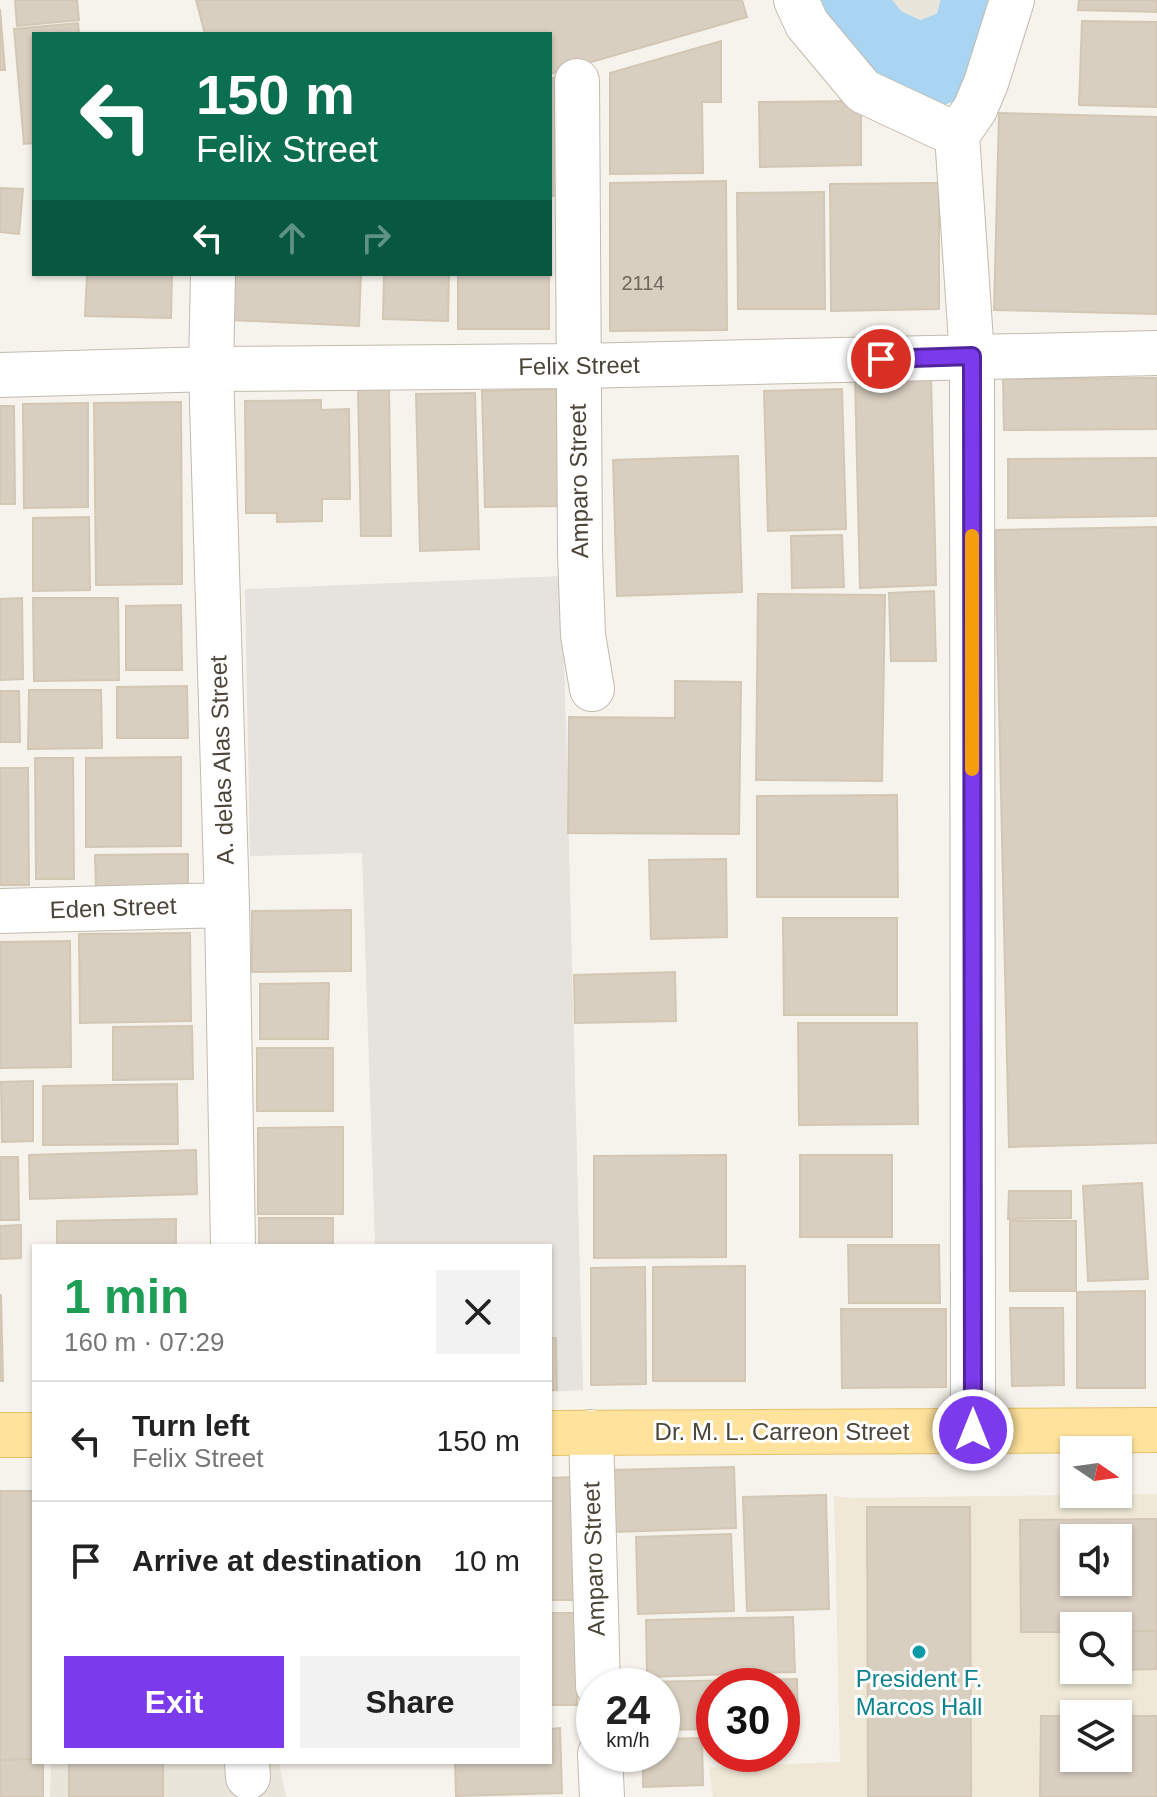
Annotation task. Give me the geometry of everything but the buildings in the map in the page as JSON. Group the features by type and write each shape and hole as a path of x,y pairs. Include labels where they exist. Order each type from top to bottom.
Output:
{"main road":[{"name":"Dr. M. L. Carreon Street","path":"570,1432 1157,1430"},
{"path":"0,1435 32,1435"}],"street":[{"path":"796,0 807,24 863,91 957,135"},
{"path":"973,1430 972,356 957,135 975,109 986,83 1012,0"},
{"name":"Amparo Street","path":"577,81 583,635 592,689"},
{"name":"A. delas Alas Street","path":"213,276 211,369 227,905 233,1244"},
{"name":"Felix Street","path":"0,375 1157,353"},
{"name":"Eden Street","path":"0,911 227,905"},
{"name":"Amparo Street","path":"570,1432 596,1668"}],"shaded area":[{"path":"874,0 970,0 947,40 909,43"},
{"path":"562,576 583,1390 552,1392 552,1244 375,1244 362,853 250,856 245,589"},
{"path":"1132,1494 1157,1494 1157,1797 713,1797 710,1772 800,1772 800,1764 840,1762 834,1496 1060,1495 1060,1508 1132,1508"},
{"path":"51,1764 279,1764 286,1797 50,1797"}],"waterway":[{"path":"835,0 874,47 919,68 974,46 986,0"}],"slow traffic":[{"path":"972,536 972,769"}],"place":[{"name":"President F. Marcos Hall","path":"919,1652"}],"route":[{"path":"881,359 972,356 973,1430"}]}
